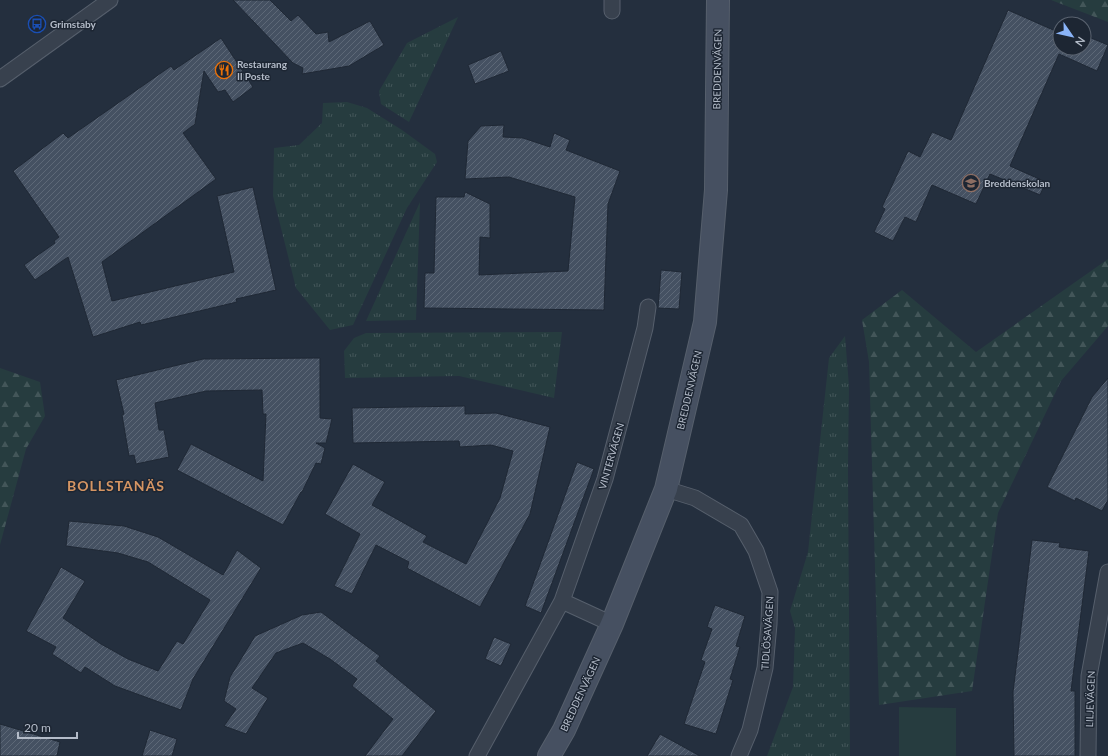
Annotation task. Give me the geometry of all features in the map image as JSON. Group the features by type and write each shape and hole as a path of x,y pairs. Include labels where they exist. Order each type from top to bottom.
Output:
{"street":[{"path":"0,78 110,0"},
{"name":"BREDDENVÄGEN","path":"549,756 564,730 612,624 666,489 705,322 716,190 718,0"},
{"name":"VINTERVÄGEN","path":"477,756 562,602 605,479 644,328 648,307"},
{"name":"TIDLÖSAVÄGEN","path":"666,489 695,498 741,525 756,551 770,592 765,668 750,730 739,756"},
{"name":"LILJEVÄGEN","path":"1088,756 1089,676 1108,572"},
{"path":"562,602 612,624"}],"green space":[{"path":"1051,0 1108,0 1108,22"},
{"path":"458,17 409,122 381,104 379,91 407,43"},
{"path":"347,102 367,108 402,130 435,154 437,162 407,208 353,325 330,330 296,288 273,196 274,148 299,145 322,123 323,103"},
{"path":"420,202 416,320 366,321"},
{"path":"1108,259 1108,326 1061,381 998,513 972,691 879,705 869,362 862,320 902,290 976,352"},
{"path":"562,332 554,398 459,376 345,378 344,351 354,338 366,333"},
{"path":"845,336 849,386 848,470 850,756 767,756 793,687 795,628 790,611 808,552 829,358"},
{"path":"0,368 40,382 45,416 26,449 0,545"},
{"path":"899,707 956,708 956,756 899,756"}],"building":[{"path":"233,0 270,0 291,21 298,15 316,34 328,32 329,42 370,21 384,45 349,66 302,74 303,68 293,63"},
{"path":"1008,10 1052,29 1052,56 1058,56 1010,166 1046,182 1040,195 990,174 976,204 932,185 916,222 905,217 893,241 874,232 885,209 882,207 908,151 920,157 932,132 951,140"},
{"path":"221,38 253,87 233,102 225,90 218,92 204,71 195,124 183,133 216,179 102,262 112,301 234,272 217,196 253,187 276,290 236,299 237,302 141,325 140,322 93,337 68,257 35,280 24,265 55,243 54,241 59,237 13,171 63,133 68,138 171,66 174,70"},
{"path":"1092,38 1108,45 1097,71 1063,56 1092,56"},
{"path":"501,51 509,71 475,84 468,65"},
{"path":"504,125 503,137 523,138 550,147 554,133 570,140 566,150 620,171 608,204 604,310 424,308 425,273 434,273 436,197 464,197 465,192 490,204 490,238 480,237 479,275 568,271 575,197 509,177 465,179 468,141 481,126"},
{"path":"661,270 682,272 679,309 658,308"},
{"path":"320,358 320,418 332,419 326,443 316,443 325,448 321,464 316,463 302,492 283,525 177,470 191,444 263,481 266,414 263,414 262,390 206,391 155,403 159,430 164,430 169,457 136,464 134,455 129,456 122,415 124,414 116,380 203,359"},
{"path":"1108,378 1108,500 1102,511 1076,498 1075,501 1047,487 1092,397"},
{"path":"465,406 465,414 496,413 550,427 530,514 480,607 407,568 409,562 376,545 352,594 334,586 360,534 325,514 353,464 385,482 372,505 427,536 423,542 466,564 500,498 513,451 491,445 460,447 459,441 353,443 352,408"},
{"path":"577,462 594,469 541,613 525,606"},
{"path":"69,521 124,526 158,537 223,575 237,550 261,568 193,679 181,710 115,686 85,667 81,673 52,654 56,647 26,631 61,567 85,581 63,618 101,644 128,659 158,671 177,641 183,644 210,600 148,562 118,553 66,546"},
{"path":"1032,540 1060,543 1059,547 1089,551 1071,691 1075,691 1075,756 1014,756 1013,692"},
{"path":"715,605 745,616 736,646 740,647 730,679 733,680 716,734 684,724 705,662 701,660 712,629 707,627"},
{"path":"321,612 380,656 376,661 436,711 402,756 365,756 393,719 352,686 357,679 330,659 303,643 276,653 252,688 268,698 246,734 224,726 236,709 224,701 230,677 255,636 302,615"},
{"path":"494,637 511,644 501,666 485,659"},
{"path":"0,724 60,742 57,756 0,756"},
{"path":"150,730 177,739 172,756 142,756"},
{"path":"660,734 700,756 647,756"}],"place":[{"name":"Grimstaby","path":"37,24"},
{"name":"Restaurang Il Poste","path":"224,70"},
{"name":"Breddenskolan","path":"971,183"}],"district":[{"name":"BOLLSTANÄS","path":"116,486"}]}
